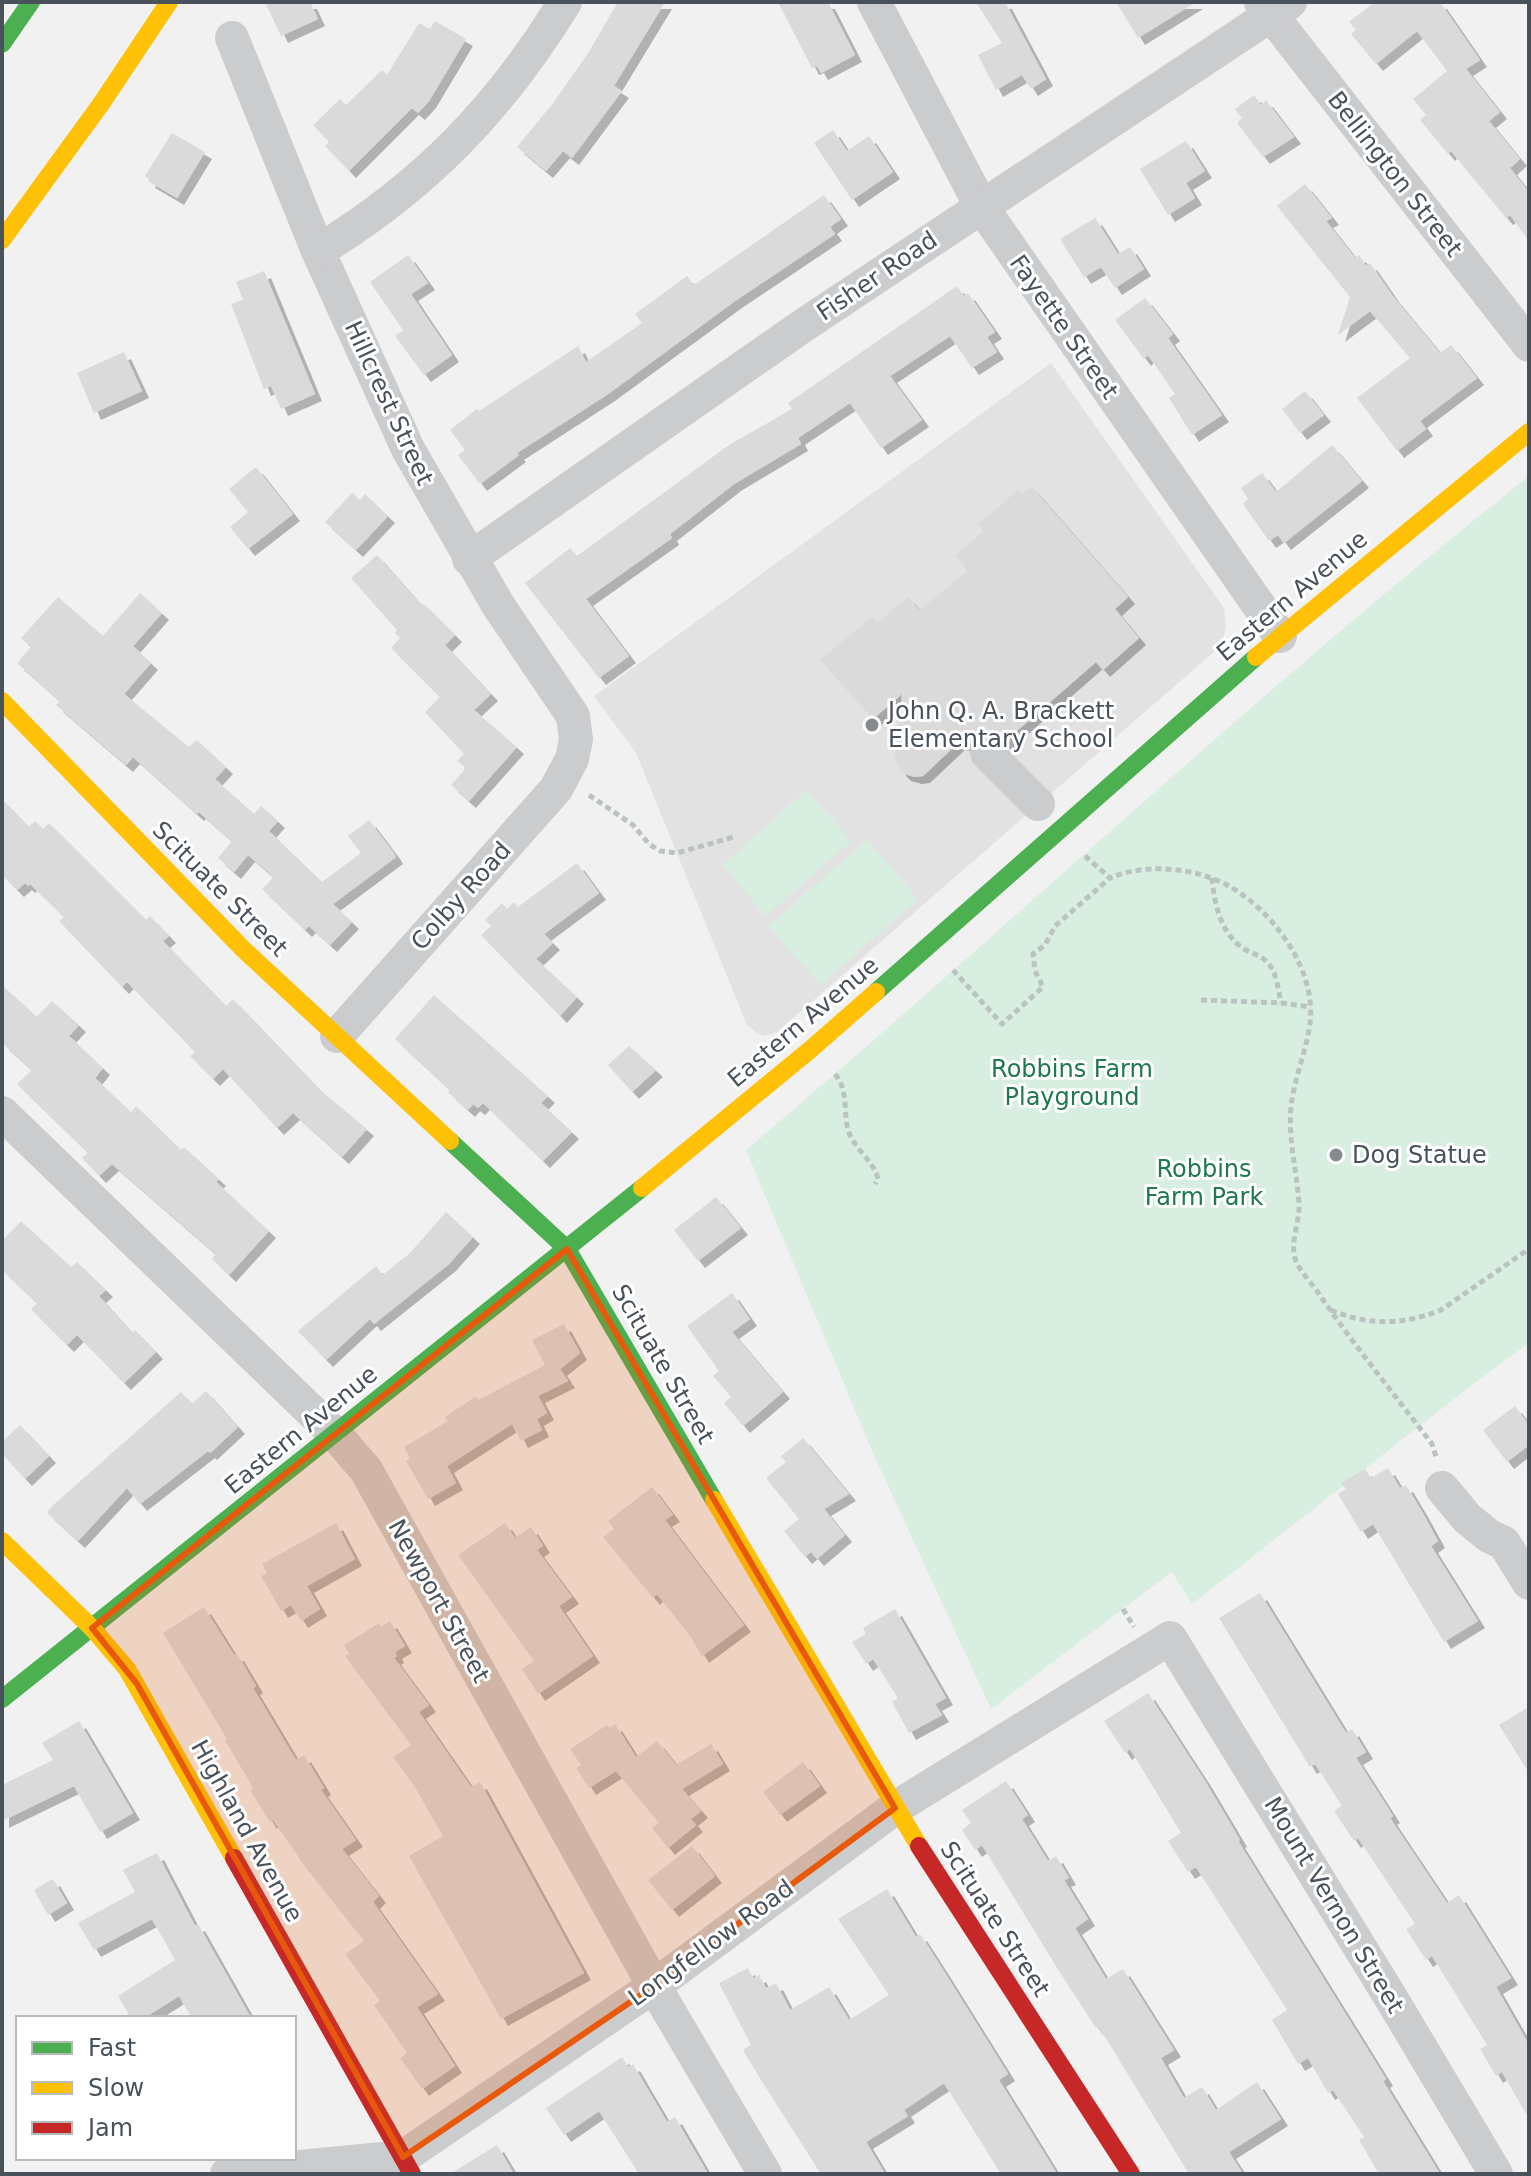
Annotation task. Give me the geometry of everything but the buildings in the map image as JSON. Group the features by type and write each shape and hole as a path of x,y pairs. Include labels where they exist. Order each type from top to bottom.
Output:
{"main road":[{"path":"2,44 31,2"},
{"path":"2,240 101,104 169,2"},
{"name":"Eastern Avenue","path":"2,1699 567,1249 811,1049 1280,636 1529,432"},
{"name":"Scituate Street","path":"2,701 208,914 567,1249 895,1808 1131,2174"},
{"name":"Highland Avenue","path":"2,1541 92,1628 118,1656 137,1684 407,2166"}],"street":[{"path":"318,251 403,193 462,139 514,79 565,2"},
{"name":"Fayette Street","path":"874,2 981,206 1280,636"},
{"name":"Fisher Road","path":"469,559 801,327 1274,6"},
{"name":"Bellington Street","path":"1274,6 1529,345"},
{"name":"Hillcrest Street","path":"232,38 318,251 396,425 469,559 570,710 576,731 568,764"},
{"path":"987,753 1038,804"},
{"name":"Colby Road","path":"337,1036 568,764"},
{"name":"Newport Street","path":"2,1113 335,1434 366,1470 654,1986 765,2174"},
{"path":"1442,1488 1467,1518 1489,1536 1517,1535 1529,1583"},
{"name":"Longfellow Road","path":"227,2174 407,2166 895,1808 1170,1638"},
{"name":"Mount Vernon Street","path":"1170,1638 1496,2174"}],"path":[{"path":"568,764 660,851 677,853 734,837"},
{"path":"1079,851 1110,878"},
{"path":"949,966 1002,1024 1043,987 1035,971 1033,954 1045,945 1055,926 1110,878 1126,871 1184,870 1212,877 1252,903 1288,944 1306,985 1311,1007 1289,1139 1299,1205 1295,1259 1432,1444 1442,1488"},
{"path":"1212,877 1213,898 1227,930 1242,949 1266,960 1275,977 1281,1003"},
{"path":"1201,1000 1311,1007"},
{"path":"832,1070 845,1094 848,1130 853,1142 877,1171 875,1184"},
{"path":"1330,1310 1360,1320 1390,1323 1426,1316 1441,1310 1529,1249"}],"highlighted area":[{"path":"567,1249 895,1808 654,1986 403,2157 137,1684 92,1628"}],"shaded area":[{"name":"John Q. A. Brackett Elementary School","path":"1051,363 1224,608 1226,626 1223,640 1215,651 777,1032 764,1036 758,1034 747,1025 636,753 594,696"}],"green space":[{"name":"Robbins Farm Park","path":"1529,476 1529,1343 1192,1604 1172,1572 991,1709 873,1453 746,1150 1330,640"},
{"path":"807,790 851,841 766,916 722,865"},
{"path":"867,840 918,899 820,985 768,926"}],"traffic: fast":[{"path":"2,44 31,2"},
{"path":"876,992 1256,657"},
{"path":"450,1141 567,1249 714,1500"},
{"path":"2,1699 642,1188"}],"traffic: slow":[{"path":"2,240 101,104 169,2"},
{"path":"1256,657 1529,432"},
{"path":"2,701 243,949 450,1141"},
{"path":"642,1188 876,992"},
{"path":"714,1500 919,1846"},
{"path":"2,1541 92,1628 127,1669 234,1858"}],"traffic: jam":[{"path":"919,1846 1131,2174"},
{"path":"234,1858 412,2174"}],"place":[{"name":"John Q. A. Brackett Elementary School","path":"872,725"},
{"name":"Dog Statue","path":"1336,1155"}],"park label":[{"name":"Robbins Farm Playground","path":"1072,1083"}]}
